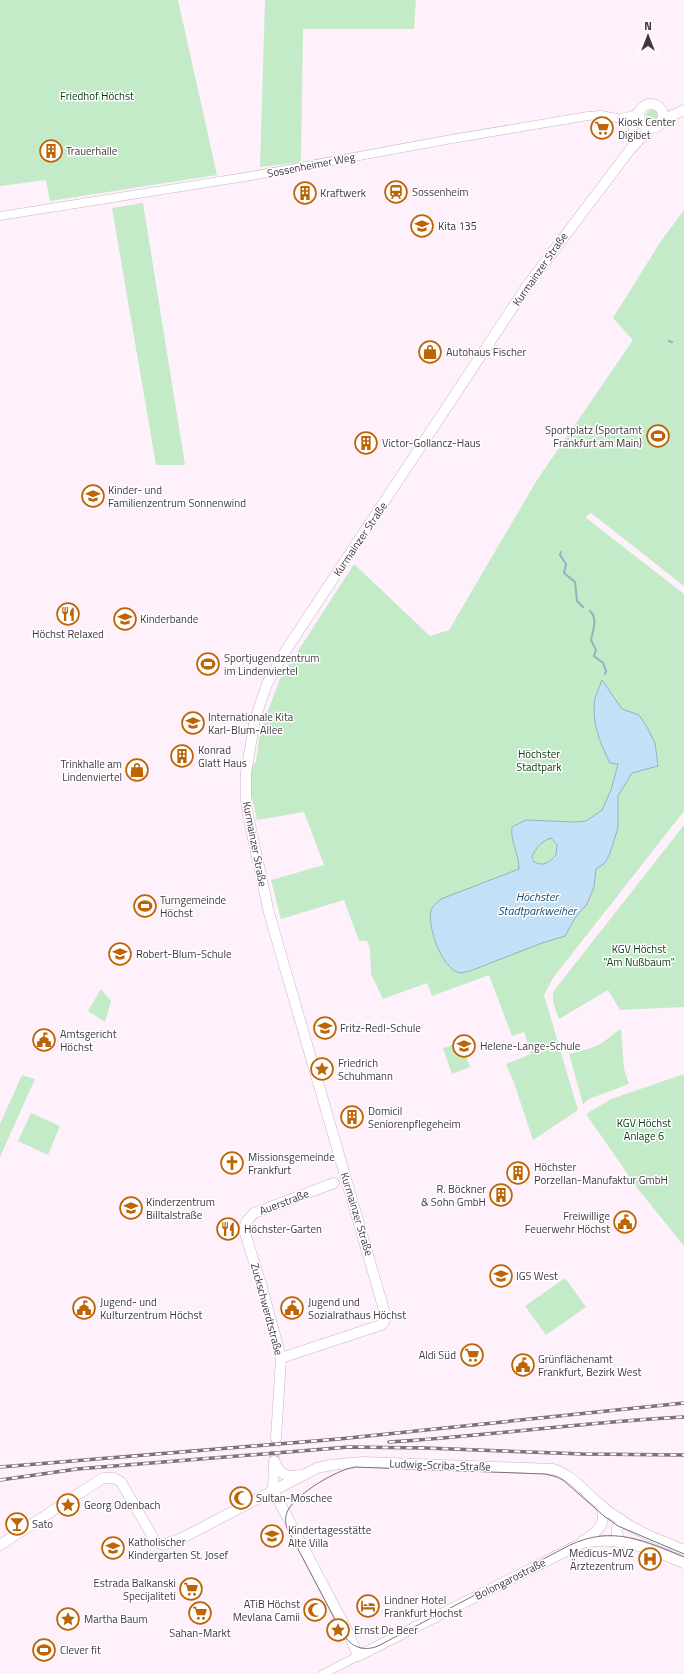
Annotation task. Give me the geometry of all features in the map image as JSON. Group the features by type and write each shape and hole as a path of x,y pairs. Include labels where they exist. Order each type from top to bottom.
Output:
{"main road":[{"path":"652,103 657,105 662,110 681,111 671,118 662,120 656,127 645,125 639,116 641,109 647,104 652,103"},
{"path":"662,110 662,120"},
{"name":"Kurmainzer Straße","path":"281,1358 381,1325 386,1319 386,1312 350,1194 269,913 248,815 246,799 246,772 258,709 267,684 286,650 527,286 578,216 636,143 642,139 645,125"},
{"path":"342,1163 339,1174 334,1183 340,1185 350,1194"},
{"name":"Auerstraße","path":"244,1230 246,1222 254,1213 334,1183"},
{"name":"Zuckschwerdtstraße","path":"244,1230 262,1287 281,1358 276,1438"},
{"path":"303,1474 294,1476 283,1474 276,1466 274,1461 273,1490 348,1632 358,1656"},
{"name":"Ludwig-Scriba-Straße","path":"0,1545 100,1480 110,1477 123,1484 153,1538 159,1544 166,1544 182,1538 303,1474 324,1466 355,1462 549,1469 560,1471 572,1478 600,1504"},
{"path":"600,1504 627,1524 643,1533 684,1550"},
{"path":"582,1543 596,1532 602,1524 604,1516 600,1504"},
{"path":"621,1541 617,1536 617,1528 621,1524 627,1524"},
{"name":"Bolongarostraße","path":"358,1656 582,1543 599,1540 621,1541 645,1547 684,1563"}],"street":[{"path":"636,143 631,124 625,120 641,109"},
{"name":"Sossenheimer Weg","path":"0,216 251,176 446,140 588,116 601,115 645,125"},
{"name":"Bolongarostraße","path":"323,1674 358,1656"}],"green space":[{"name":"Friedhof Höchst","path":"0,0 178,0 217,175 50,201 46,180 0,186"},
{"path":"265,0 416,0 414,29 303,29 301,162 260,167"},
{"path":"650,110 654,110 658,116 654,122 650,122 646,118 646,114"},
{"path":"143,203 185,465 156,465 112,208"},
{"name":"Höchster Stadtpark","path":"684,210 684,586 591,513 585,517 684,594 684,811 553,978 544,995 578,1110 533,1140 513,1080 506,1064 531,1054 524,1032 512,1036 489,975 432,996 427,983 383,999 371,974 370,949 367,941 359,941 344,900 281,919 271,880 324,865 304,812 257,820 251,793 251,766 256,762 260,732 280,679 354,564 430,636 449,630 537,480 633,340 613,318 661,241"},
{"name":"KGV Höchst \"Am Nußbaum\"","path":"684,825 684,1007 620,1010 608,990 559,1019 553,1002 553,992"},
{"path":"101,989 111,1001 105,1022 88,1011"},
{"path":"621,1029 624,1069 629,1084 589,1099 583,1104 569,1054 596,1046"},
{"path":"461,1042 470,1067 452,1074 443,1048"},
{"name":"KGV Höchst Anlage 6","path":"684,1074 684,1246 638,1189 586,1114 611,1099"},
{"path":"22,1075 35,1079 0,1157 0,1124"},
{"path":"31,1113 60,1126 48,1155 18,1141"},
{"path":"565,1278 586,1307 546,1335 525,1306"}],"water":[{"name":"Höchster Stadtparkweiher","path":"602,680 622,709 639,715 647,727 655,743 658,766 632,773 618,796 618,828 610,853 605,863 596,869 594,887 587,904 575,918 565,936 542,943 470,971 461,973 454,970 448,965 437,947 430,918 431,911 434,906 441,899 519,869 518,858 512,838 512,827 526,820 586,821 602,810 611,790 618,764 610,763 597,732 595,723 595,698","holes":["551,838 557,845 556,855 549,862 544,864 534,862 532,857 533,854 542,843"]}],"waterway":[{"path":"561,552 560,555 566,564 564,573 575,582 577,601 583,607"},
{"path":"590,611 594,617 594,629 591,640 596,650 594,656 603,663 606,671 605,674"}],"tunnel":[{"path":"274,1461 276,1438"}],"tram line":[{"path":"684,1554 618,1526 604,1516 563,1480 545,1474 355,1467 328,1477 318,1483 293,1503 286,1514 287,1528 342,1633 349,1642 362,1648 373,1648 378,1646 570,1545 586,1539 600,1536 628,1538 642,1541 684,1557"}],"railway":[{"path":"0,1467 339,1439 684,1403"},
{"path":"389,1442 610,1422 684,1417"},
{"path":"0,1480 77,1469 349,1447 426,1448 583,1454 684,1455"}],"place":[{"name":"Kiosk Center Digibet","path":"602,128"},
{"name":"Trauerhalle","path":"51,151"},
{"name":"Sossenheim","path":"396,192"},
{"name":"Kraftwerk","path":"305,193"},
{"name":"Kita 135","path":"422,226"},
{"name":"Autohaus Fischer","path":"430,352"},
{"name":"Sportplatz (Sportamt Frankfurt am Main)","path":"658,436"},
{"name":"Victor-Gollancz-Haus","path":"366,443"},
{"name":"Kinder- und Familienzentrum Sonnenwind","path":"93,496"},
{"name":"Höchst Relaxed","path":"68,614"},
{"name":"Kinderbande","path":"125,619"},
{"name":"Sportjugendzentrum im Lindenviertel","path":"208,664"},
{"name":"Internationale Kita Karl-Blum-Allee","path":"193,723"},
{"name":"Konrad Glatt Haus","path":"182,756"},
{"name":"Trinkhalle am Lindenviertel","path":"137,770"},
{"name":"Turngemeinde Höchst","path":"145,906"},
{"name":"Robert-Blum-Schule","path":"120,954"},
{"name":"Fritz-Redl-Schule","path":"325,1028"},
{"name":"Amtsgericht Höchst","path":"44,1040"},
{"name":"Helene-Lange-Schule","path":"464,1046"},
{"name":"Friedrich Schuhmann","path":"322,1069"},
{"name":"Domicil Seniorenpflegeheim","path":"352,1117"},
{"name":"Missionsgemeinde Frankfurt","path":"232,1163"},
{"name":"Höchster Porzellan-Manufaktur GmbH","path":"518,1173"},
{"name":"R. Böckner & Sohn GmbH","path":"501,1195"},
{"name":"Kinderzentrum Billtalstraße","path":"131,1208"},
{"name":"Freiwillige Feuerwehr Höchst","path":"625,1222"},
{"name":"Höchster-Garten","path":"228,1229"},
{"name":"IGS West","path":"501,1276"},
{"name":"Jugend- und Kulturzentrum Höchst","path":"84,1308"},
{"name":"Jugend und Sozialrathaus Höchst","path":"292,1308"},
{"name":"Aldi Süd","path":"472,1355"},
{"name":"Grünflächenamt Frankfurt, Bezirk West","path":"523,1365"},
{"name":"Sultan-Moschee","path":"241,1498"},
{"name":"Georg Odenbach","path":"68,1505"},
{"name":"Sato","path":"17,1524"},
{"name":"Kindertagesstätte Alte Villa","path":"272,1536"},
{"name":"Katholischer Kindergarten St. Josef","path":"113,1548"},
{"name":"Medicus-MVZ Ärztezentrum","path":"650,1559"},
{"name":"Estrada Balkanski Specijaliteti","path":"191,1589"},
{"name":"Lindner Hotel Frankfurt Hochst","path":"368,1606"},
{"name":"ATiB Höchst Mevlana Camii","path":"315,1610"},
{"name":"Sahan-Markt","path":"200,1613"},
{"name":"Martha Baum","path":"68,1619"},
{"name":"Ernst De Beer","path":"338,1630"},
{"name":"Clever fit","path":"44,1650"}]}
